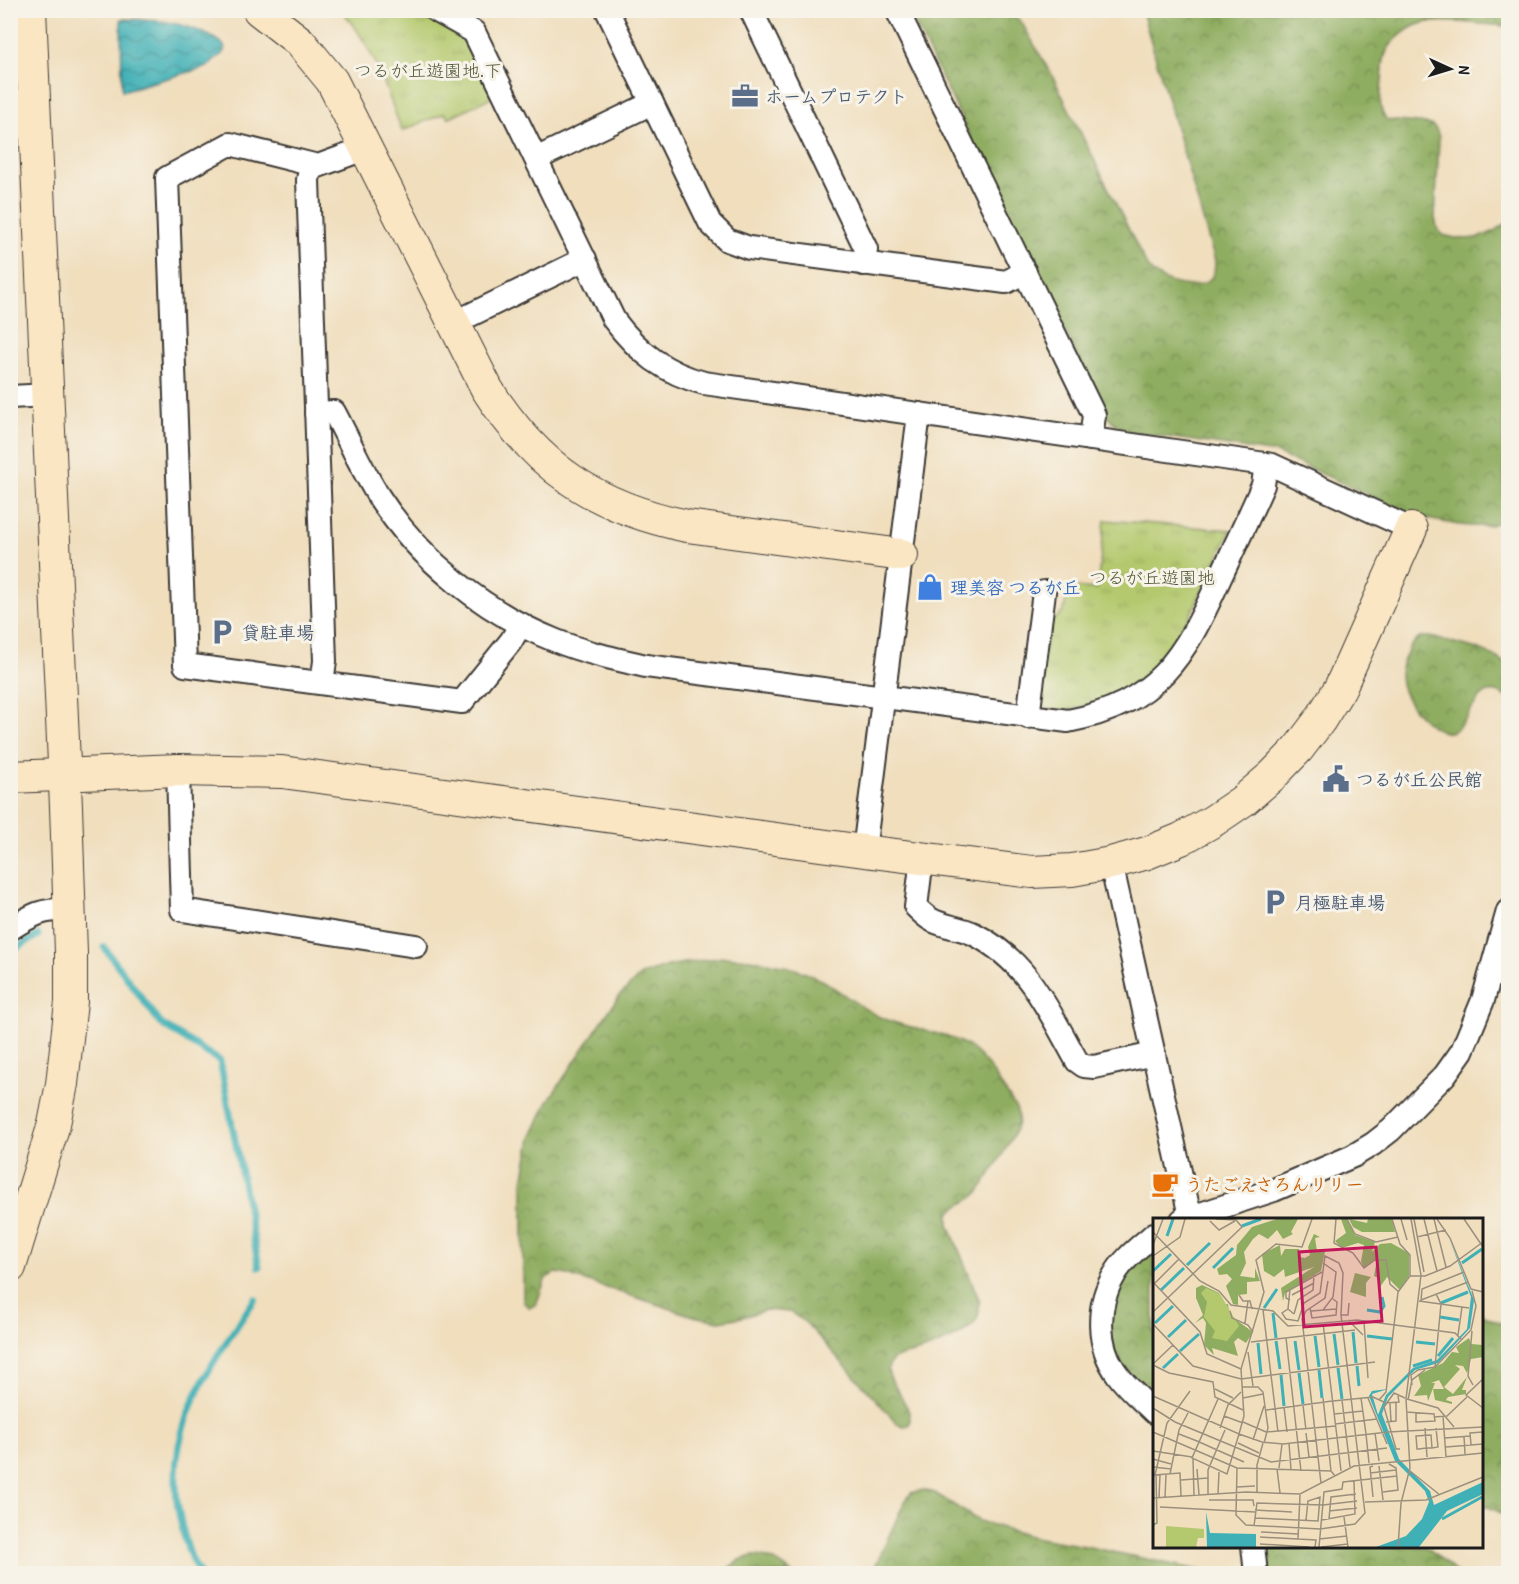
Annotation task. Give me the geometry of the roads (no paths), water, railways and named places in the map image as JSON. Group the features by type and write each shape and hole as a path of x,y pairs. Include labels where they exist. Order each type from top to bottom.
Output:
{"street":[{"path":"10,1267 16,1233 54,1124 62,1084 71,1002 70,909 49,395 30,10"},
{"path":"259,10 281,26 317,60 332,81 487,389 519,434 560,472 607,501 633,512 687,526 902,555"},
{"path":"10,777 178,770 282,772 1032,872 1072,870 1111,863 1164,846 1214,821 1251,795 1298,749 1340,688 1411,529 1272,465 704,383 669,370 637,348 614,320 474,32 435,10"},
{"path":"607,10 710,224 727,240 749,248 1006,282 1025,273"},
{"path":"751,10 866,249 864,264"},
{"path":"897,10 1094,415 1091,439"},
{"path":"536,159 652,103"},
{"path":"367,148 318,166 230,144 167,178 185,665 462,702 511,641 521,624"},
{"path":"311,165 308,180 325,661 322,683"},
{"path":"454,323 585,259"},
{"path":"10,397 49,395"},
{"path":"316,413 334,412 379,496 402,528 429,557 481,600 552,639 583,650 646,666 1068,721 1091,717 1136,698 1172,666 1199,625 1263,485 1266,464"},
{"path":"864,851 919,414"},
{"path":"1028,717 1044,592"},
{"path":"178,770 182,910 416,946"},
{"path":"922,858 916,907 931,919 972,933 998,949 1021,969 1040,992 1077,1061 1084,1066 1094,1068 1154,1054"},
{"path":"1111,863 1154,1054 1186,1218 1274,1190 1353,1156 1390,1130 1445,1076 1462,1051 1483,1000 1509,911"},
{"path":"10,929 37,912 47,909 70,909"},
{"path":"1153,1236 1129,1256 1115,1272 1106,1292 1101,1312 1101,1334 1107,1355 1117,1374 1153,1410"},
{"path":"1253,1548 1256,1574"}],"water":[{"path":"121,19 154,20 187,27 218,40 225,49 207,67 122,91"}],"waterway":[{"path":"10,952 38,935"},
{"path":"104,947 161,1024 220,1061 259,1267"},
{"path":"200,1574 187,1545 176,1493 177,1462 182,1433 204,1378 255,1299"}],"place":[{"name":"ホームプロテクト","path":"745,96"},
{"name":"理美容 つるが丘","path":"930,587"},
{"name":"貸駐車場","path":"222,632"},
{"name":"つるが丘公民館","path":"1336,779"},
{"name":"月極駐車場","path":"1275,902"},
{"name":"うたごえさろんリリー","path":"1165,1184"}],"park label":[{"name":"つるが丘遊園地.下","path":"428,70"},
{"name":"つるが丘遊園地","path":"1152,577"}]}
